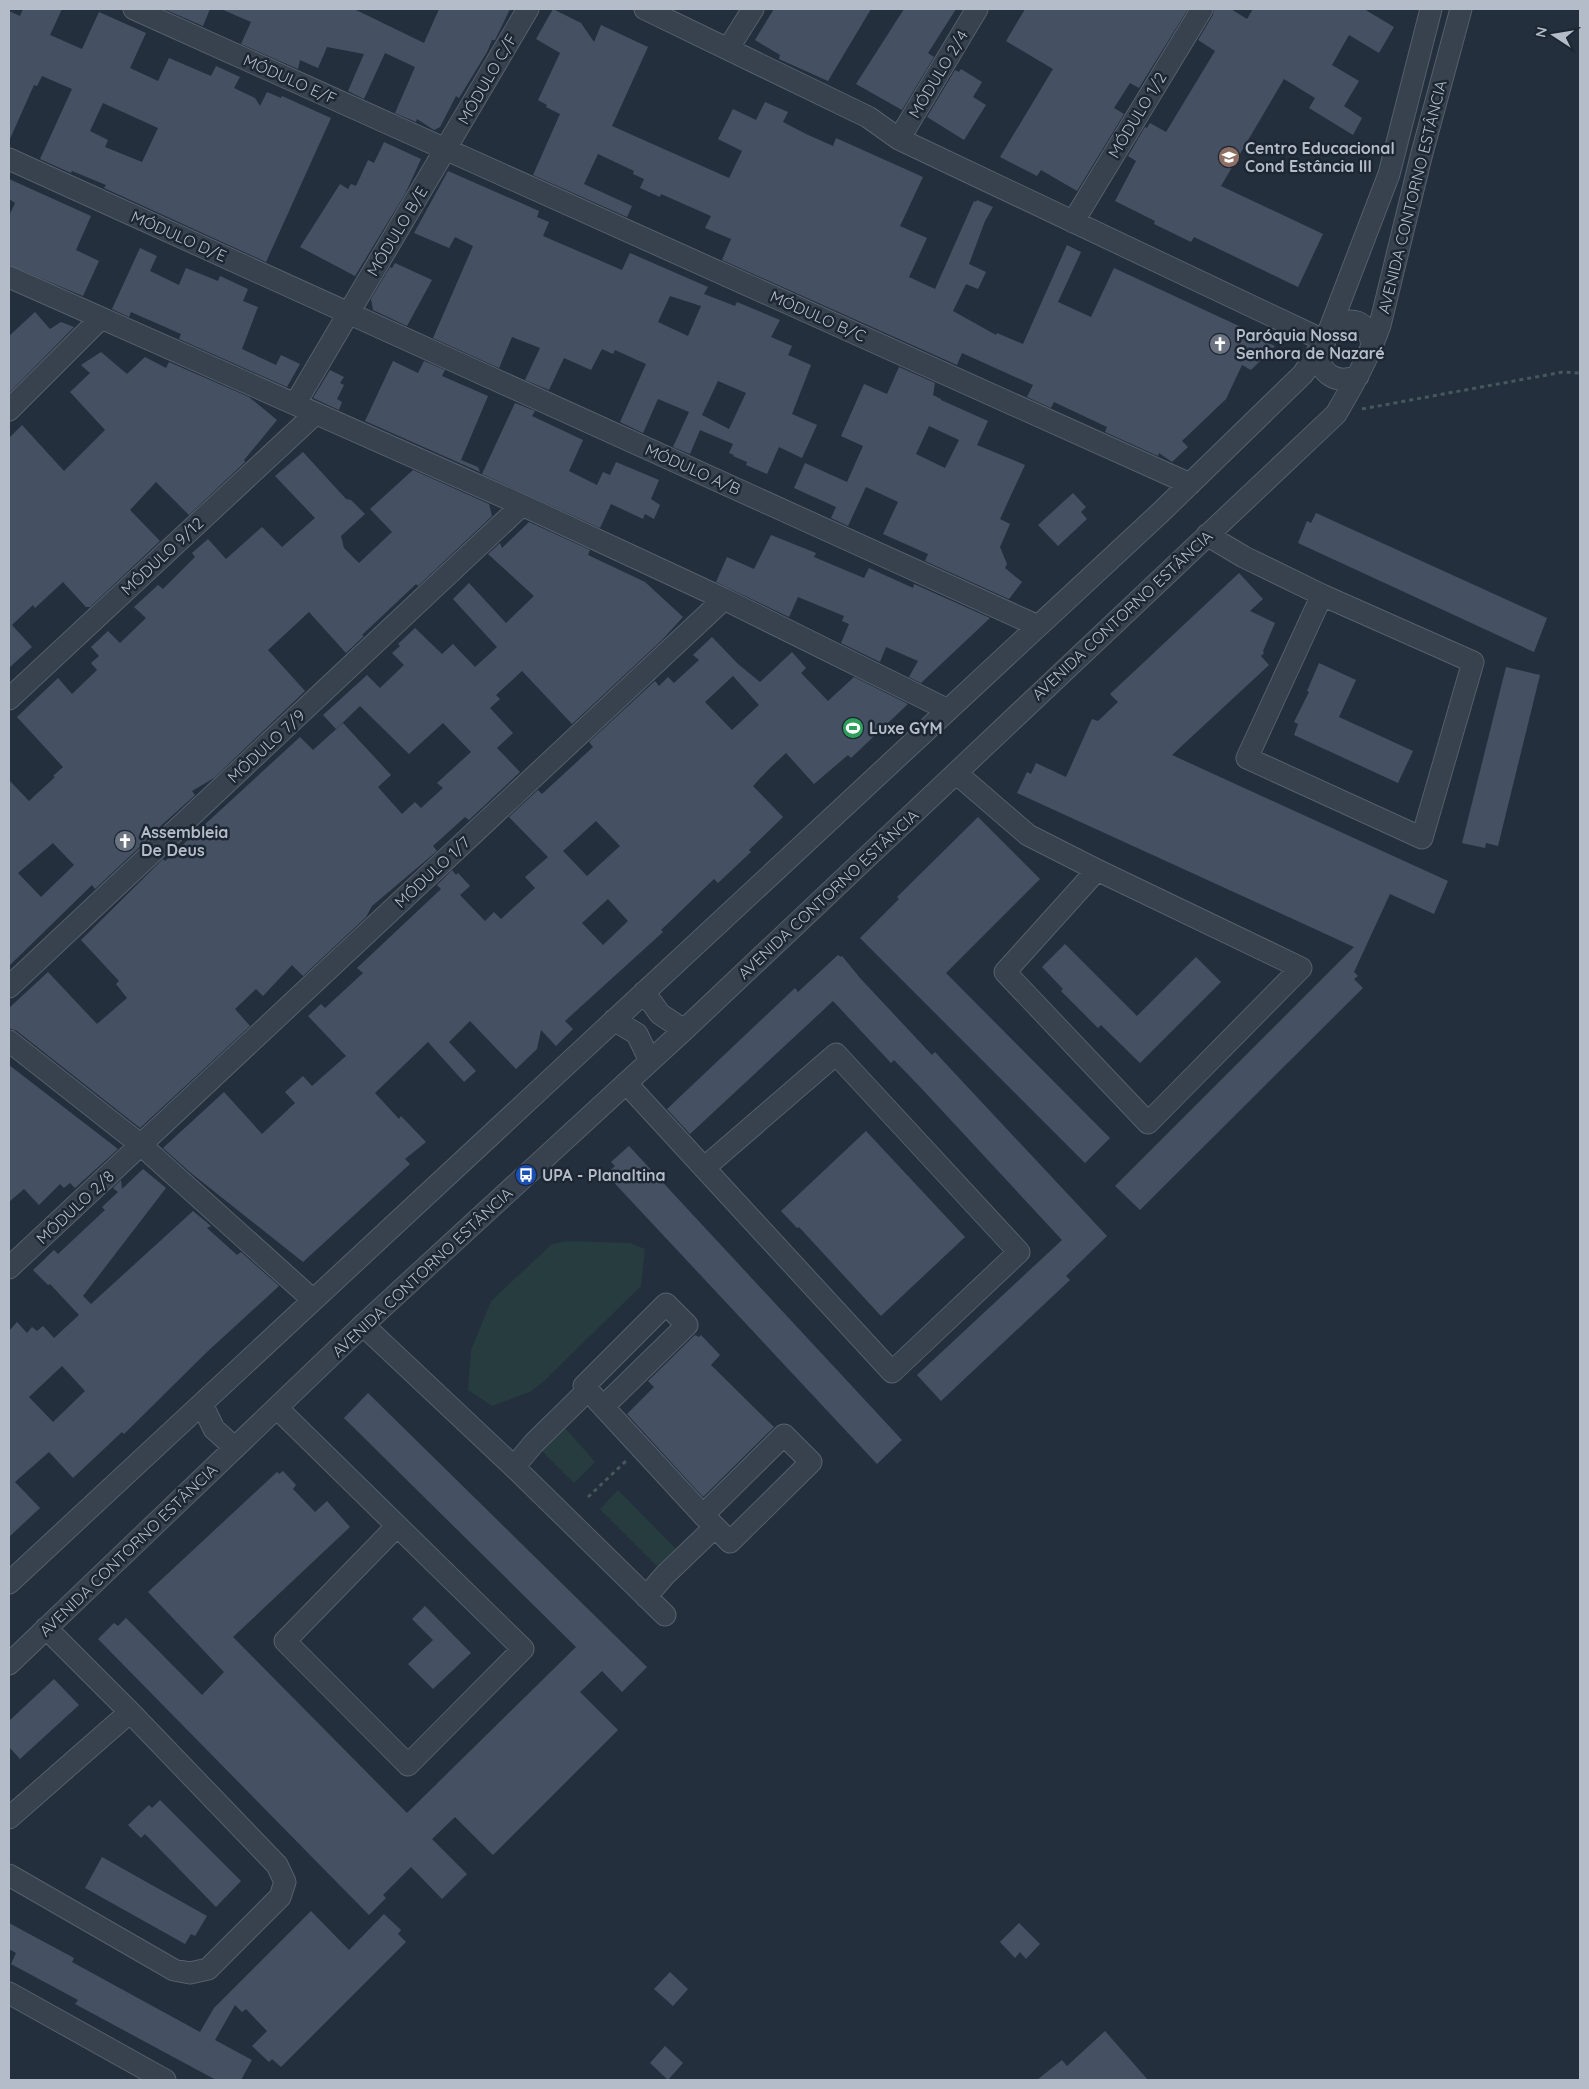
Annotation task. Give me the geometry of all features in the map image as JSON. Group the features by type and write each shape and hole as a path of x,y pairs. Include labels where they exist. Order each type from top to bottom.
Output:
{"street":[{"name":"MÓDULO E/F","path":"134,9 446,149"},
{"name":"MÓDULO C/F","path":"446,149 528,9"},
{"path":"645,9 868,117 899,139 1324,341"},
{"path":"728,49 753,9"},
{"name":"MÓDULO 2/4","path":"899,139 976,9"},
{"name":"MÓDULO 1/2","path":"1073,222 1202,9"},
{"name":"AVENIDA CONTORNO ESTÂNCIA","path":"9,1583 1190,484 1303,374 1324,341 1388,174 1431,9"},
{"name":"AVENIDA CONTORNO ESTÂNCIA","path":"9,1664 363,1325 684,1030 1336,414 1358,376 1380,325 1460,9"},
{"name":"MÓDULO B/E","path":"295,404 446,149"},
{"name":"MÓDULO B/C","path":"446,149 1190,484"},
{"name":"MÓDULO D/E","path":"9,159 349,313"},
{"path":"9,278 522,505 724,599 948,710"},
{"name":"MÓDULO A/B","path":"349,313 1038,626"},
{"path":"9,410 101,318"},
{"path":"1358,376 1349,380 1339,380 1323,370 1319,361 1324,341 1338,324 1347,321 1357,322 1366,327 1371,336 1372,346"},
{"name":"MÓDULO 9/12","path":"9,698 315,414"},
{"name":"MÓDULO 7/9","path":"9,987 522,505"},
{"path":"1207,535 1244,557 1322,595 1473,662 1422,838 1246,758 1322,595"},
{"name":"MÓDULO 1/7","path":"141,1145 724,599"},
{"path":"956,773 1028,835 1301,968 1148,1124 1005,972 1097,870"},
{"path":"644,992 660,1014 684,1030"},
{"path":"614,1020 637,1034 650,1061"},
{"path":"9,1041 141,1145 313,1300"},
{"path":"626,1083 704,1168 892,1372 1019,1252 836,1054 704,1168"},
{"name":"MÓDULO 2/8","path":"9,1268 141,1145"},
{"path":"604,1406 687,1325 666,1304 584,1386 709,1521 730,1542 811,1462 784,1435 709,1521 646,1597"},
{"path":"363,1325 665,1615"},
{"path":"514,1468 534,1443 588,1390"},
{"path":"202,1404 214,1429 235,1448"},
{"path":"277,1408 523,1649 408,1765 285,1641 397,1526"},
{"path":"9,1875 174,1970 190,1973 208,1969 280,1896 285,1882 278,1865 46,1628"},
{"path":"9,1818 130,1712"},
{"path":"9,1993 164,2080"}],"path":[{"path":"1336,414 1563,372 1580,373"},
{"path":"588,1497 641,1447"}],"green space":[{"path":"568,1241 630,1243 645,1249 641,1286 543,1382 530,1392 492,1406 468,1390 471,1350 491,1301 552,1244"},
{"path":"561,1427 568,1431 595,1462 574,1483 538,1447"},
{"path":"618,1490 680,1553 662,1571 600,1509"}],"building":[{"path":"23,9 62,9 50,35 82,49 99,12 146,33 130,68 158,81 169,58 211,76 216,66 240,77 234,88 255,98 260,106 267,92 281,98 282,96 331,118 266,262 104,188 106,185 72,171 71,173 40,159 72,89 42,76 37,86 34,85 9,141 9,11 20,16","holes":["103,103 158,128 142,162 105,147 108,140 90,131"]},
{"path":"164,9 210,9 203,26"},
{"path":"221,9 354,9 424,43 439,9 510,9 495,40 492,40 487,52 459,98 456,96 440,127 434,130 417,119 416,122 395,113 415,67 385,53 364,99 348,91 364,54 327,47 318,68 300,60 298,69 241,44 251,22"},
{"path":"553,9 581,23 594,42 601,25 648,47 612,126 729,178 742,151 718,139 733,109 756,120 765,102 788,112 783,122 806,134 833,146 836,138 923,177 900,226 927,238 909,277 935,289 974,201 976,202 977,200 993,207 985,221 969,264 986,272 978,289 966,284 953,311 996,335 997,333 1023,344 1067,245 1081,252 1058,302 1091,317 1114,268 1254,333 1253,336 1275,346 1251,370 1242,365 1226,399 1182,441 1188,447 1172,462 1159,453 1158,456 1105,432 1107,427 1054,402 1051,408 1027,397 1033,385 962,353 957,365 722,260 731,239 705,228 711,216 661,194 660,197 640,188 644,179 633,174 634,171 598,154 584,184 632,206 627,217 533,175 560,114 546,107 547,105 538,100 560,53 536,39"},
{"path":"774,9 871,9 828,81 779,59 780,55 755,40"},
{"path":"904,9 956,9 928,53 934,57 902,110 856,84"},
{"path":"1025,9 1188,9 1139,88 1130,83 1114,108 1124,114 1077,191 1041,170 1037,176 1000,157 1053,69 1006,41"},
{"path":"1214,9 1231,9 1247,19 1253,9 1364,9 1394,27 1379,53 1349,35 1332,65 1359,81 1344,106 1362,118 1353,135 1309,108 1315,98 1284,79 1221,186 1323,234 1298,287 1194,237 1191,242 1154,224 1155,221 1115,201 1136,161 1128,156 1145,127 1147,128 1150,123 1166,132 1215,51 1198,40 1213,15"},
{"path":"961,69 982,82 973,97 986,105 964,140 927,117 955,70 959,72"},
{"path":"384,142 421,159 405,194 355,276 300,247 340,184 348,189 351,184 356,186 368,160 374,163"},
{"path":"448,171 539,211 537,217 549,222 543,236 622,270 630,253 708,287 704,294 735,306 737,302 780,320 771,337 792,346 788,355 811,365 792,414 817,425 802,458 779,447 767,474 746,465 747,462 729,453 733,444 700,430 690,454 673,447 689,412 658,399 643,433 620,422 646,364 615,350 613,354 602,349 591,370 564,358 549,390 525,380 540,348 512,337 499,368 433,338 473,246 455,237 449,248 414,233","holes":["670,296 701,306 688,336 658,322","718,381 746,393 729,429 702,415"]},
{"path":"9,179 91,216 76,250 99,261 83,296 9,265 9,216 15,203 9,199"},
{"path":"140,248 157,256 150,271 179,285 186,268 218,281 220,276 248,289 243,301 258,307 242,349 276,365 281,355 300,364 287,387 179,339 181,334 131,312 129,317 112,309"},
{"path":"395,263 432,280 407,326 373,310 371,299 390,267 392,268"},
{"path":"35,312 50,329 61,322 74,327 9,393 9,336"},
{"path":"101,352 127,374 145,357 166,368 169,362 249,397 277,420 244,460 245,462 189,515 156,482 130,510 160,541 90,607 86,607 63,582 35,608 33,605 12,625 32,647 9,668 9,438 22,425 64,471 105,430 70,392 90,373 81,365"},
{"path":"393,361 418,373 424,361 445,370 442,376 488,396 461,460 478,467 480,472 365,421"},
{"path":"899,367 935,383 933,395 988,421 977,445 1025,465 1000,519 1010,524 1000,547 1007,564 1005,568 1022,582 1009,599 925,561 928,554 883,534 898,502 866,487 848,526 831,518 836,507 794,488 805,463 847,482 863,446 841,436 864,384 887,394","holes":["929,426 959,440 945,468 916,454"]},
{"path":"330,370 344,377 340,383 344,385 337,399 342,402 339,410 313,398"},
{"path":"515,403 535,411 532,416 583,440 569,471 597,485 603,472 610,475 616,462 659,480 651,499 660,505 654,519 645,514 643,519 611,504 600,528 482,474"},
{"path":"303,452 346,499 351,500 365,514 341,536 344,548 359,563 392,532 370,509 413,470 489,504 492,516 418,586 416,584 362,635 364,636 346,653 309,612 268,650 305,691 214,778 192,791 195,795 193,797 146,839 95,889 92,885 9,966 9,780 29,801 63,767 17,717 58,678 72,694 97,670 91,663 99,656 91,647 108,631 120,643 146,618 134,607 158,585 163,589 195,557 192,553 208,539 226,559 262,527 282,547 315,518 275,476","holes":["53,843 74,865 41,897 18,873"]},
{"path":"1073,493 1086,507 1081,512 1087,519 1058,546 1038,525"},
{"path":"1316,513 1547,618 1534,652 1298,543 1307,521 1311,523"},
{"path":"529,522 590,550 588,555 645,582 683,617 662,640 572,724 522,671 496,695 500,699 490,708 513,733 497,748 520,772 469,820 465,817 433,846 437,851 372,906 366,917 303,976 292,965 263,996 256,989 235,1009 250,1026 140,1128 17,1031 9,1028 9,1008 48,972 97,1024 127,998 116,984 119,981 81,940 163,859 165,861 300,737 313,750 343,723 391,775 378,787 402,814 415,802 421,808 443,788 437,783 471,752 443,723 409,754 360,706 336,729 323,715 367,675 380,688 404,665 392,653 400,646 398,644 415,628 442,654 453,644 475,667 497,647 453,599 469,583 506,623 534,596 488,554 500,543 502,548"},
{"path":"771,535 816,553 814,557 864,578 869,568 913,588 914,584 990,618 921,683 909,677 918,661 886,647 880,662 841,643 849,624 842,621 844,616 798,597 789,617 716,582 727,557 754,569"},
{"path":"1239,573 1263,599 1250,611 1275,623 1263,651 1264,653 1261,656 1269,665 1172,755 1448,881 1434,914 1390,894 1354,972 1358,976 1354,979 1363,988 1140,1210 1115,1186 1354,947 1017,793 1027,772 1031,774 1036,763 1066,777 1092,719 1098,721 1118,702 1110,694"},
{"path":"712,637 738,664 760,682 792,652 806,668 801,673 828,701 854,677 908,704 851,758 848,755 814,784 786,753 770,768 753,786 783,817 749,850 751,852 718,883 714,879 661,930 663,932 565,1021 573,1029 556,1046 541,1030 537,1049 516,1069 470,1021 449,1042 476,1071 464,1082 428,1042 375,1093 399,1119 401,1116 426,1142 405,1159 410,1164 303,1262 191,1173 163,1148 224,1092 262,1134 295,1103 285,1092 303,1076 312,1086 346,1056 308,1016 321,1004 325,1008 363,973 357,968 441,889 437,885 452,870 456,875 458,873 470,886 460,895 485,921 494,912 501,919 535,888 525,877 548,857 509,817 538,790 542,794 593,747 589,742 655,681 659,686 668,677 674,683 699,660 693,655","holes":["733,676 759,705 732,730 705,702","596,821 620,846 587,876 563,851","608,899 628,921 603,945 582,923"]},
{"path":"1319,663 1356,680 1339,717 1413,751 1398,783 1294,735 1298,724 1294,722 1309,692 1307,691"},
{"path":"1506,667 1540,675 1498,846 1486,843 1485,848 1462,843"},
{"path":"978,817 1040,879 946,973 1110,1138 1085,1163 860,938 899,899 897,897"},
{"path":"1065,944 1137,1016 1196,957 1221,982 1140,1063 1101,1025 1098,1028 1061,991 1063,989 1042,967"},
{"path":"838,955 842,956 932,1055 935,1052 1107,1236 1066,1276 1070,1280 941,1401 917,1375 1062,1240 922,1089 894,1060 891,1063 833,1001 690,1134 667,1109 795,988 798,992"},
{"path":"9,1065 118,1149 75,1188 70,1183 64,1188 60,1184 39,1205 24,1189 9,1202"},
{"path":"866,1131 965,1237 881,1316 799,1227 797,1228 781,1211"},
{"path":"629,1146 902,1440 877,1464 606,1174 615,1166 611,1162"},
{"path":"143,1169 166,1188 83,1296 91,1304 193,1211 211,1226 207,1228 237,1255 241,1252 279,1286 207,1352 124,1434 122,1432 73,1478 49,1452 15,1482 40,1508 9,1537 9,1331 17,1322 27,1333 32,1327 37,1331 43,1326 54,1338 79,1315 50,1284 48,1285 33,1270 54,1250 58,1254 105,1210 102,1207 118,1192 113,1188 121,1180 122,1189","holes":["62,1366 85,1391 53,1422 29,1397"]},
{"path":"695,1335 699,1337 701,1335 720,1355 711,1365 774,1427 703,1497 627,1414 654,1387 648,1381"},
{"path":"368,1393 647,1667 622,1692 602,1671 580,1692 618,1730 493,1855 455,1817 432,1839 467,1874 442,1899 411,1867 383,1895 386,1898 369,1915 98,1639 114,1623 118,1626 126,1618 202,1695 224,1672 148,1592 277,1472 279,1474 283,1471 296,1485 293,1489 315,1512 327,1501 350,1527 233,1637 407,1813 576,1647 344,1418"},
{"path":"425,1606 471,1653 433,1689 408,1664 433,1640 412,1619"},
{"path":"54,1679 79,1705 20,1759 9,1747 9,1721"},
{"path":"160,1800 241,1881 216,1907 145,1834 141,1838 128,1825 149,1805 152,1808"},
{"path":"102,1857 207,1916 195,1936 191,1934 185,1944 85,1888"},
{"path":"311,1911 349,1950 384,1914 401,1930 398,1934 406,1942 281,2067 272,2059 269,2062 252,2046 267,2031 246,2009 242,2012 235,2005 215,2040 252,2060 241,2080 216,2080 75,2004 78,2000 11,1964 16,1953 9,1949 9,1923 74,1958 72,1962 200,2032 214,2008"},
{"path":"1019,1923 1040,1944 1026,1959 1020,1952 1015,1958 1000,1942"},
{"path":"670,1972 688,1989 673,2006 654,1989"},
{"path":"1105,2031 1148,2080 1037,2080 1062,2060 1067,2066"},
{"path":"665,2046 683,2063 668,2080 650,2063"}],"place":[{"name":"Centro Educacional Cond Estância III","path":"1229,157"},
{"name":"Paróquia Nossa Senhora de Nazaré","path":"1220,344"},
{"name":"Luxe GYM","path":"853,728"},
{"name":"Assembleia De Deus","path":"125,841"},
{"name":"UPA - Planaltina","path":"526,1175"}]}
